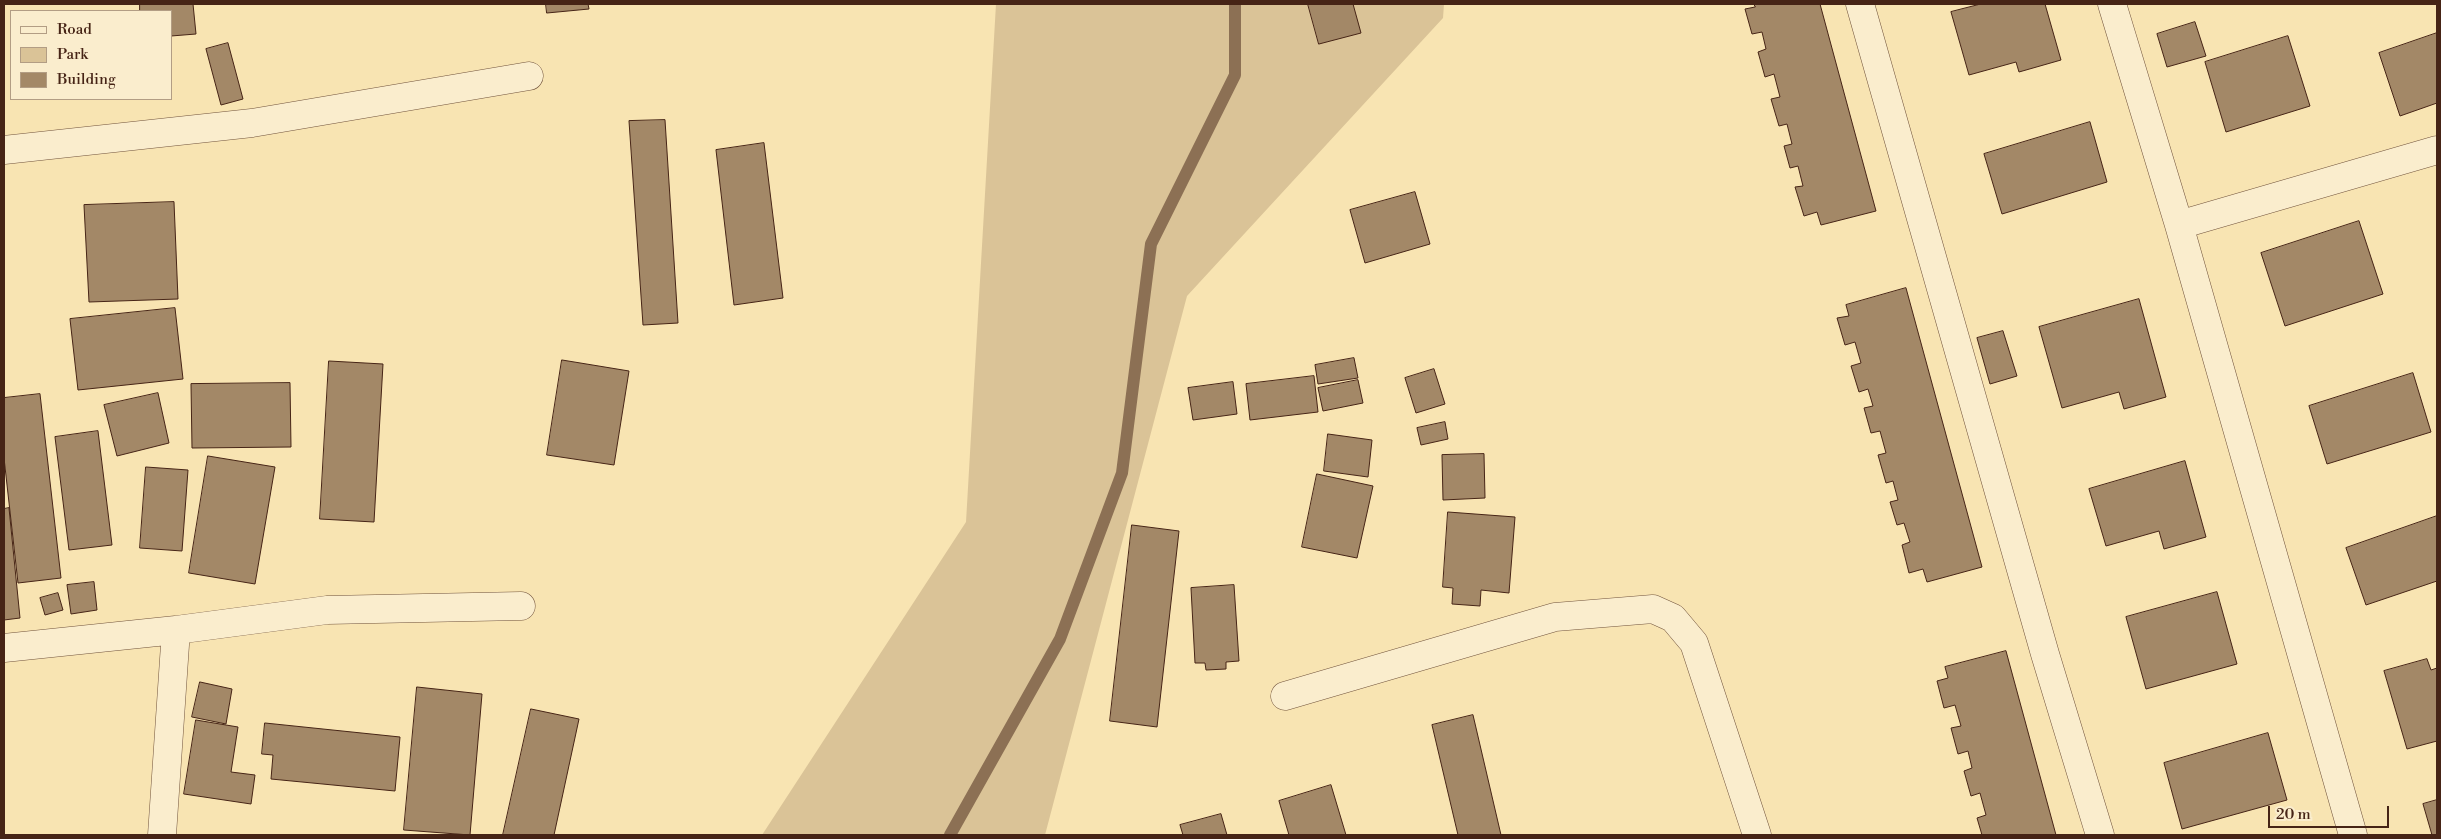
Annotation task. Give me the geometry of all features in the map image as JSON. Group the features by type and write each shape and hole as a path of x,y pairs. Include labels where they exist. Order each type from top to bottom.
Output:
{"street":[{"path":"1860,4 2045,654 2100,835"},
{"path":"2112,4 2179,225 2354,835"},
{"path":"4,150 252,123 529,76"},
{"path":"2179,225 2437,150"},
{"path":"4,648 176,630 327,610 521,606"},
{"path":"1285,696 1555,617 1653,610 1673,618 1694,643 1757,835"},
{"path":"162,835 176,630"}],"green space":[{"path":"996,4 1444,4 1443,18 1187,296 1045,835 762,835 966,522"}],"building":[{"path":"140,4 193,4 196,34 172,36 172,10 140,10"},
{"path":"546,4 588,4 589,9 547,13"},
{"path":"1308,4 1353,4 1361,33 1319,44"},
{"path":"1754,4 1820,4 1876,211 1821,225 1817,212 1804,216 1795,187 1803,186 1798,166 1790,168 1784,146 1792,144 1787,124 1779,126 1771,99 1780,97 1774,74 1765,77 1758,52 1766,49 1762,32 1752,34 1745,9 1755,7"},
{"path":"1981,4 2045,4 2061,60 2019,72 2016,62 1969,75 1951,12"},
{"path":"2195,22 2206,56 2167,67 2157,34"},
{"path":"2437,33 2437,103 2400,116 2379,53"},
{"path":"2288,36 2310,106 2226,132 2205,62"},
{"path":"228,43 243,99 221,105 206,49"},
{"path":"665,120 678,323 643,325 629,121"},
{"path":"2090,122 2107,182 2002,214 1984,154"},
{"path":"764,143 783,298 734,305 716,150"},
{"path":"1415,192 1430,244 1365,263 1350,210"},
{"path":"174,202 178,299 89,302 84,205"},
{"path":"2359,221 2383,294 2285,326 2261,253"},
{"path":"1906,288 1982,567 1927,582 1923,569 1909,573 1902,545 1910,542 1904,523 1897,525 1890,502 1898,500 1893,481 1886,483 1878,455 1886,453 1880,431 1871,433 1864,408 1873,406 1868,389 1859,392 1851,366 1861,363 1855,342 1845,345 1837,318 1849,316 1846,305"},
{"path":"2139,299 2166,397 2124,409 2119,392 2062,408 2039,327"},
{"path":"175,308 183,379 78,390 70,319"},
{"path":"2003,331 2017,376 1990,384 1977,338"},
{"path":"1354,358 1358,378 1318,384 1315,365"},
{"path":"562,360 629,371 614,465 547,455"},
{"path":"329,361 383,364 374,522 320,519"},
{"path":"1434,369 1445,404 1416,413 1405,378"},
{"path":"2413,373 2431,432 2327,464 2309,406"},
{"path":"1314,376 1318,412 1250,420 1246,384"},
{"path":"1358,380 1363,403 1323,411 1318,388"},
{"path":"1233,382 1237,414 1193,420 1188,388"},
{"path":"290,383 291,447 192,448 191,384"},
{"path":"158,393 169,443 117,456 104,405"},
{"path":"40,394 61,578 18,583 4,458 4,398"},
{"path":"1445,422 1448,439 1421,445 1417,428"},
{"path":"98,431 112,545 69,550 55,437"},
{"path":"1328,434 1372,440 1368,477 1324,471"},
{"path":"1484,454 1485,498 1443,500 1442,455"},
{"path":"208,456 275,467 255,584 189,573"},
{"path":"2185,461 2206,537 2164,549 2159,531 2106,546 2089,489"},
{"path":"146,467 188,470 182,551 140,548"},
{"path":"1317,474 1373,486 1357,558 1302,547"},
{"path":"9,508 20,618 4,620 4,509"},
{"path":"1448,512 1515,517 1509,593 1481,590 1480,606 1452,604 1453,588 1443,587"},
{"path":"2437,516 2437,581 2366,605 2346,548"},
{"path":"1132,525 1179,531 1157,727 1110,721"},
{"path":"94,582 97,610 71,614 67,585"},
{"path":"1234,585 1239,661 1226,662 1226,669 1206,670 1205,663 1195,663 1191,588"},
{"path":"2217,592 2237,664 2146,689 2126,617"},
{"path":"58,593 63,610 45,615 40,598"},
{"path":"2006,651 2056,835 1982,835 1977,818 1986,815 1980,793 1971,796 1964,771 1972,768 1968,751 1958,754 1951,728 1961,726 1955,705 1944,708 1937,681 1948,678 1945,667"},
{"path":"2427,659 2431,670 2437,668 2437,741 2407,749 2384,671"},
{"path":"200,682 232,689 226,724 192,717"},
{"path":"417,687 482,694 470,835 404,830"},
{"path":"531,709 579,719 554,835 503,835"},
{"path":"1473,715 1501,835 1458,835 1432,725"},
{"path":"196,720 238,727 231,772 255,775 251,804 184,794"},
{"path":"265,723 400,737 395,791 271,779 273,755 262,754"},
{"path":"2268,733 2287,800 2182,829 2164,763"},
{"path":"1331,785 1346,835 1289,835 1279,801"},
{"path":"2437,800 2437,835 2432,835 2423,804"},
{"path":"1221,814 1227,835 1183,835 1180,825"}],"waterway":[{"path":"950,835 1060,639 1122,473 1151,244 1235,75 1235,4"}]}
